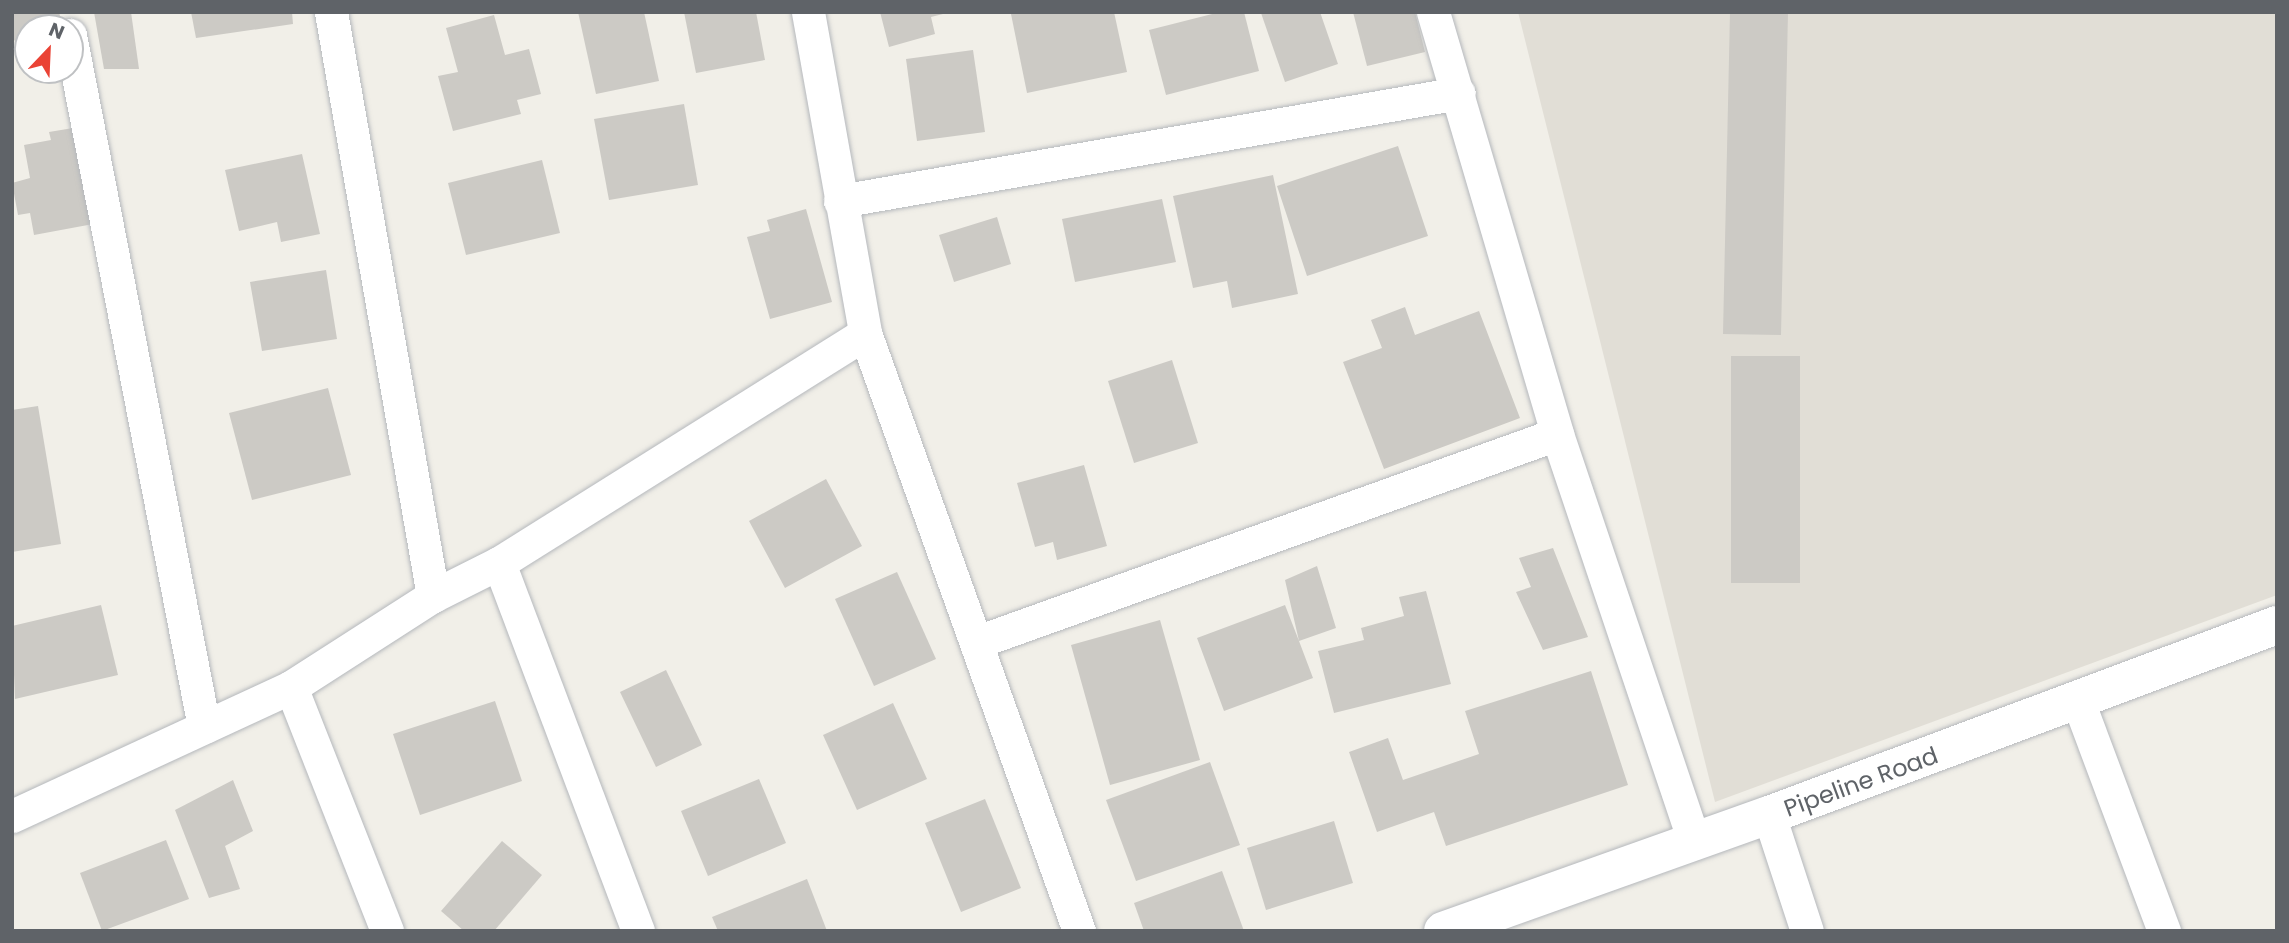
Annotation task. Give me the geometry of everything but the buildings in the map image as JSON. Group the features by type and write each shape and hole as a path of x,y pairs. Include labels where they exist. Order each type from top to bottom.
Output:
{"street":[{"path":"331,12 433,596"},
{"path":"808,12 865,332 1079,931"},
{"path":"1433,12 1459,93 1557,434 1694,842"},
{"path":"79,84 204,727"},
{"path":"840,201 1459,93"},
{"path":"12,816 291,687 433,596 499,563 865,332"},
{"path":"976,642 1557,434"},
{"path":"499,563 638,931"},
{"name":"Pipeline Road","path":"1443,931 1769,816 2277,625"},
{"path":"291,687 387,931"},
{"path":"2078,701 2164,931"},
{"path":"1769,816 1807,931"}],"shaded area":[{"path":"1518,12 2277,12 2277,595 1715,802"}]}
